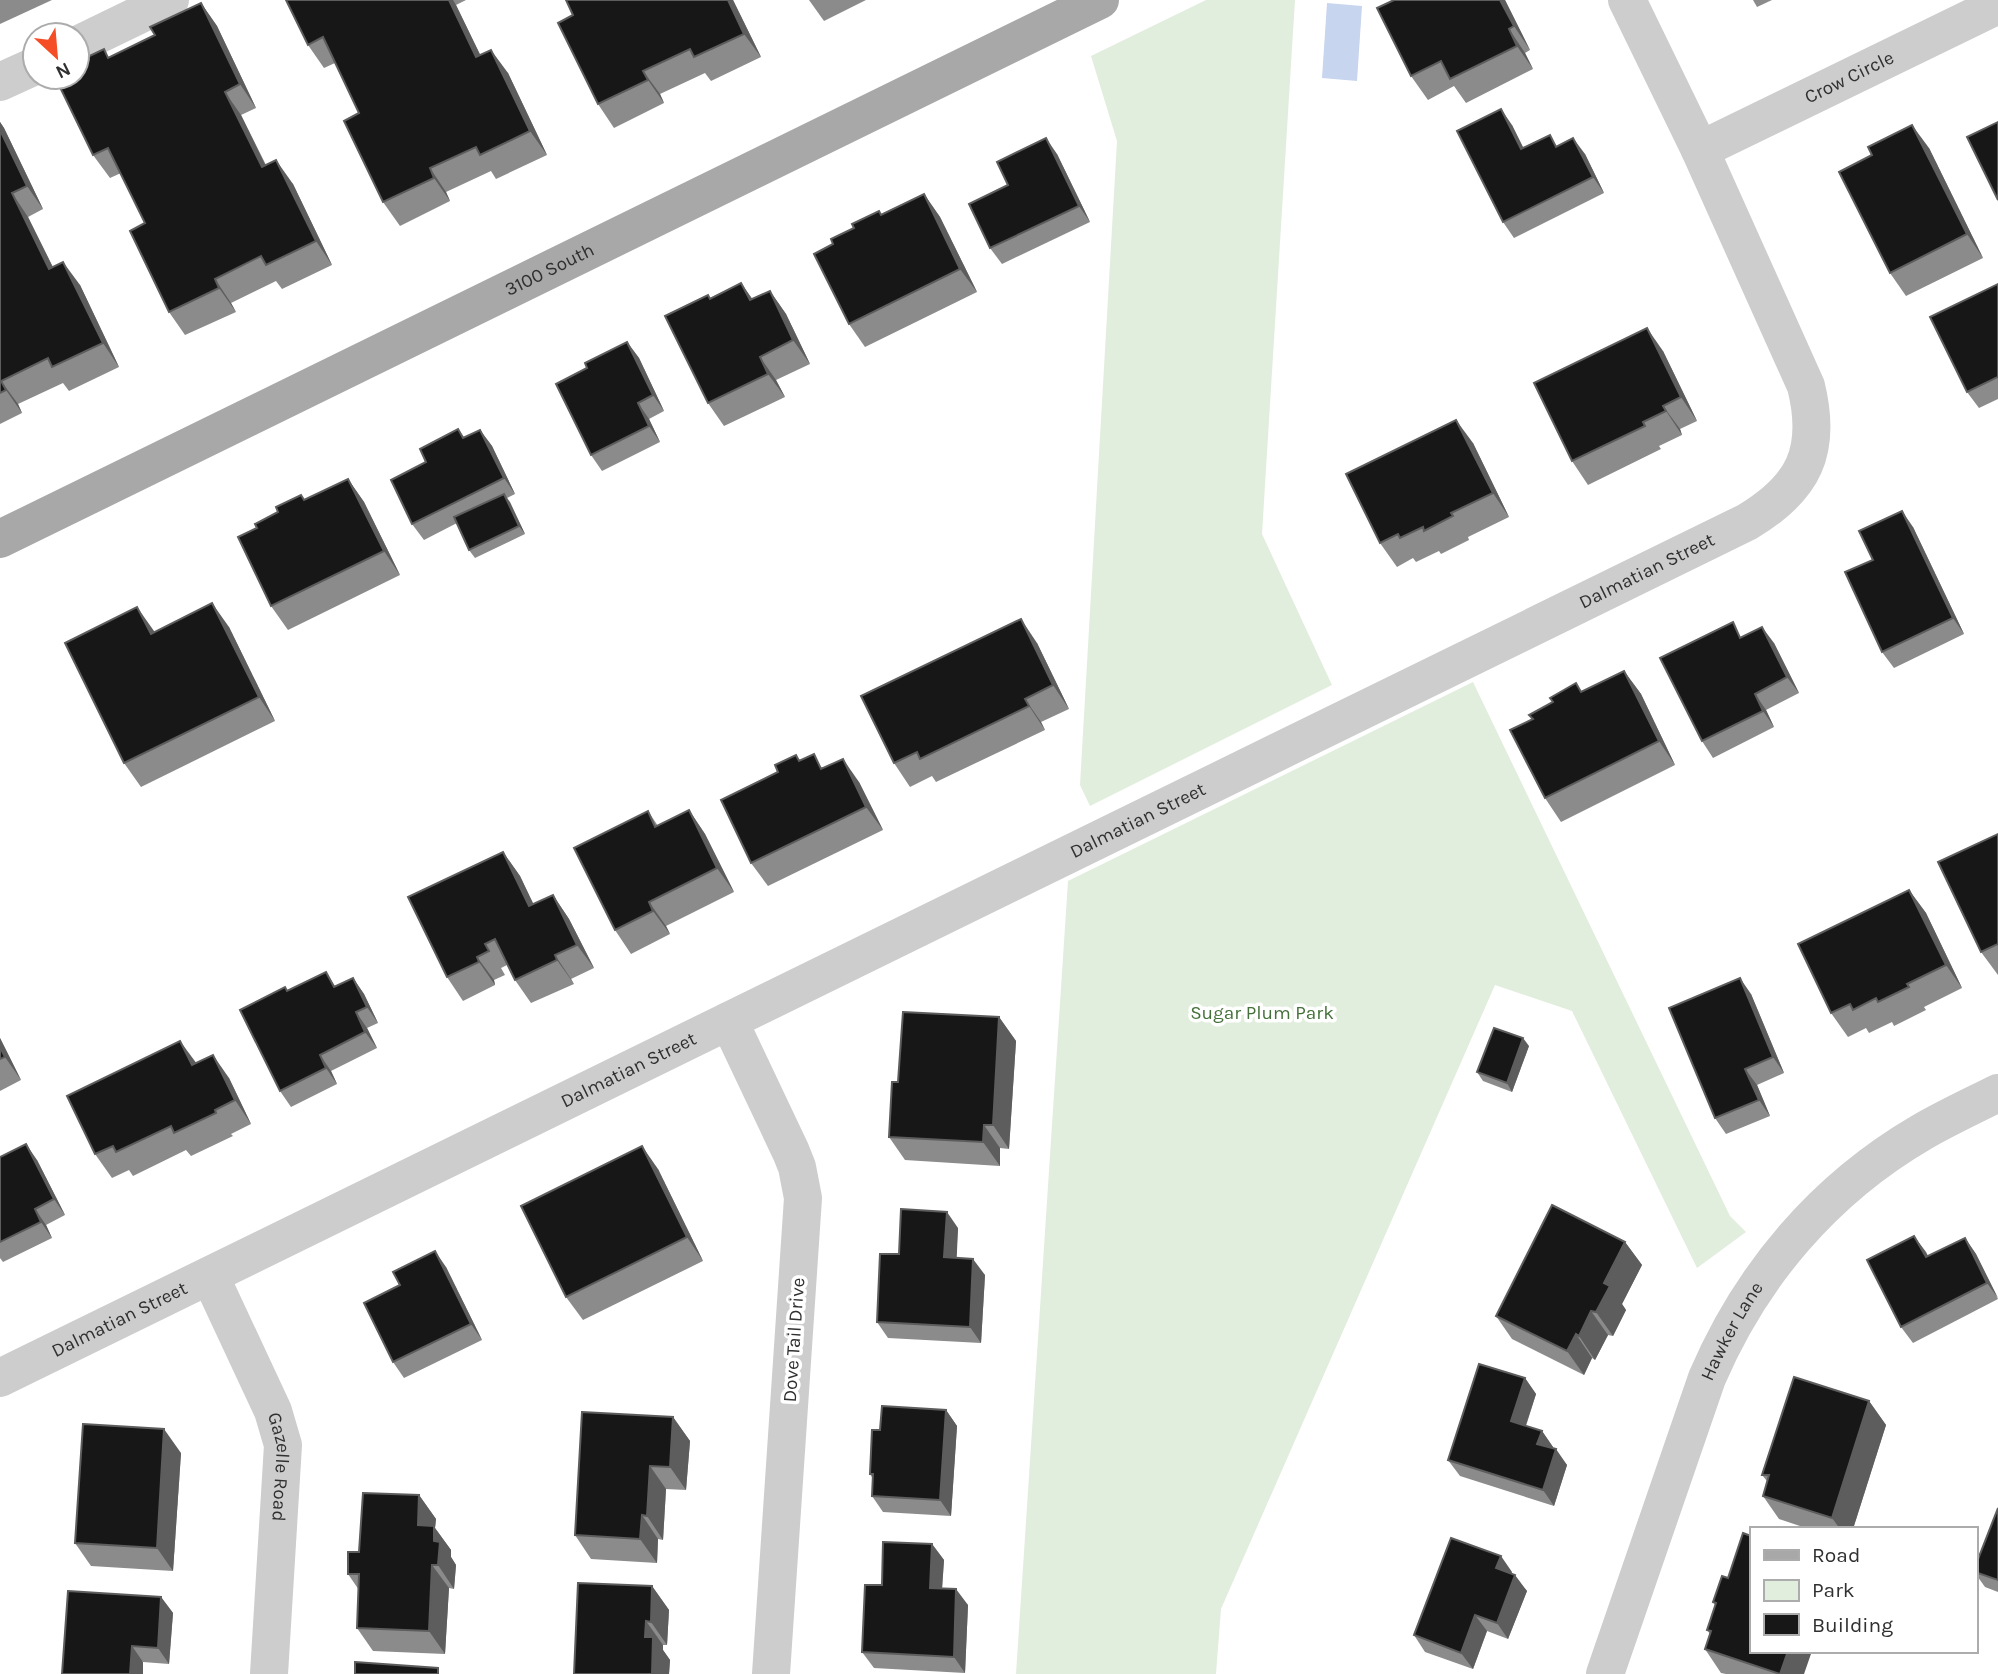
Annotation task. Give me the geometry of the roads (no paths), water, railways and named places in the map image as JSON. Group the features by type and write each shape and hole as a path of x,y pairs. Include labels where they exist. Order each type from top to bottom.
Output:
{"main road":[{"name":"3100 South","path":"0,539 1100,0"}],"street":[{"path":"91,38 170,0"},
{"name":"Dalmatian Street","path":"0,1378 1769,509 1788,491 1802,469 1811,445 1813,425 1810,405 1798,366 1700,150 1627,0"},
{"name":"Crow Circle","path":"1700,150 1998,5"},
{"path":"0,82 21,72"},
{"name":"Dove Tail Drive","path":"729,1021 794,1159 803,1198 771,1674"},
{"name":"Hawker Lane","path":"1605,1674 1707,1378 1722,1342 1762,1276 1789,1241 1851,1182 1885,1155 1921,1132 1998,1093"},
{"name":"Gazelle Road","path":"210,1276 273,1411 283,1445 269,1674"}],"water":[{"path":"1327,3 1362,6 1357,81 1322,78"}],"park label":[{"name":"Sugar Plum Park","path":"1262,1013"}]}
